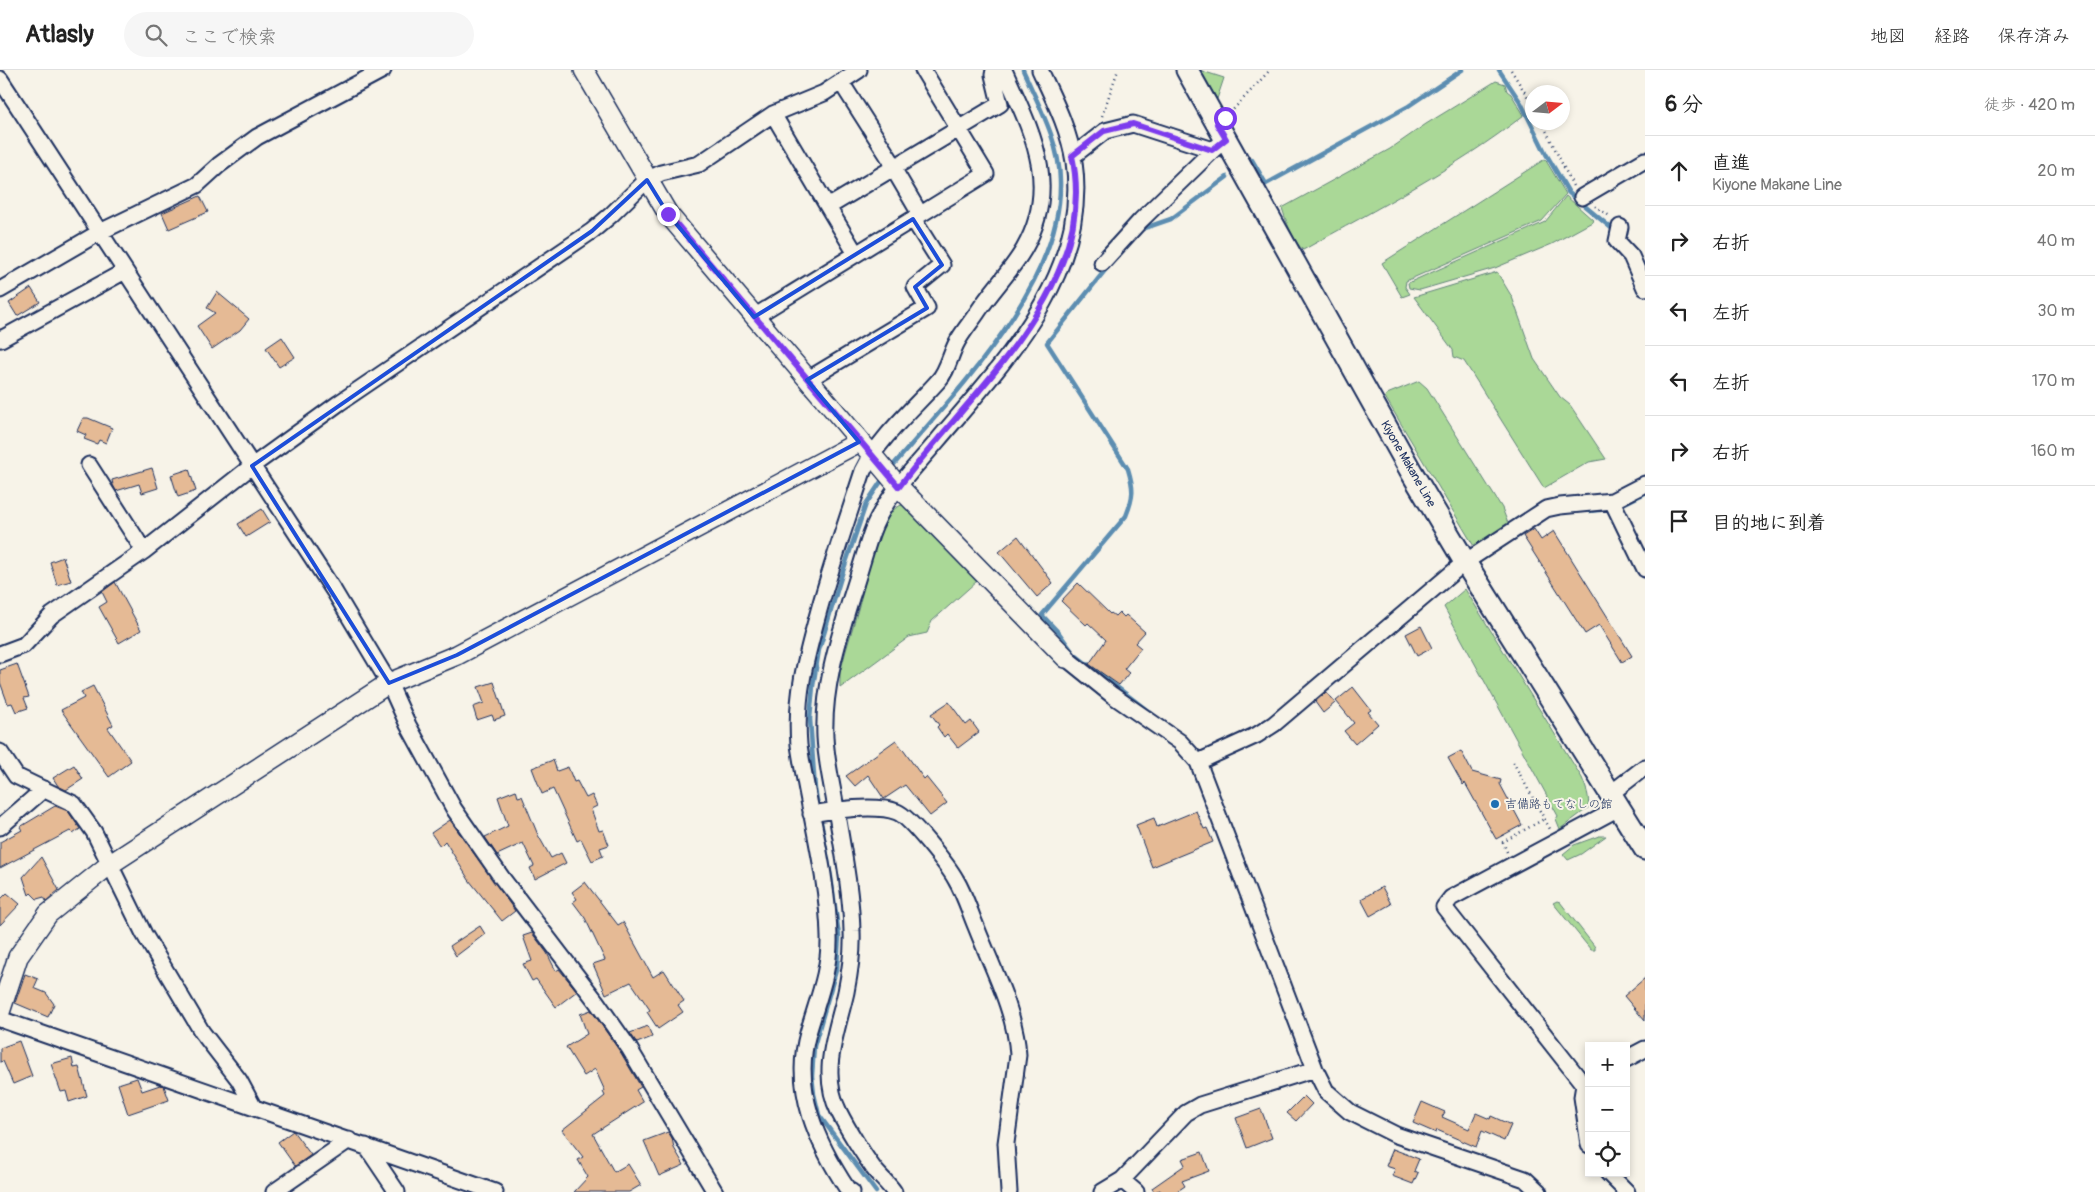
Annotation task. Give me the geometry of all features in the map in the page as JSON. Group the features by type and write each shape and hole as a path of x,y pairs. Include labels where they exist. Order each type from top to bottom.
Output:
{"main road":[{"name":"Kiyone Makane Line","path":"1187,70 1219,138 1407,465 1465,562 1645,848"}],"street":[{"path":"0,290 100,232 197,186 219,166 257,137 383,70"},
{"path":"584,70 668,214 895,483 1066,658 1112,695 1180,742 1198,762 1205,776 1247,894 1315,1070 1326,1091 1350,1112 1396,1135 1524,1179 1539,1192"},
{"path":"0,654 24,645 52,615 144,551 252,466 339,402 592,231 647,180 661,173 699,164 775,117 824,93 859,70"},
{"path":"754,316 986,174 923,70"},
{"path":"828,207 1000,104 992,75 994,70"},
{"path":"0,1012 18,957 48,914 109,865 389,683 457,655 869,453 940,379 957,342 993,289 1023,250 1034,229 1041,207 1042,185 1039,162 1024,113 1004,70"},
{"path":"852,1192 848,1190 828,1160 803,1089 802,1074 808,1035 824,984 830,939 822,812 825,706 831,669 872,532 895,483 992,377 1013,350 1044,301 1067,250 1073,226 1076,194 1072,156 1068,135 1058,107 1040,70"},
{"path":"0,80 334,591 389,683 408,725 454,809 502,878 596,1001 629,1048 715,1192"},
{"path":"807,380 928,308 915,287 942,265 894,167 846,90"},
{"path":"775,117 856,254"},
{"path":"1072,156 1101,133 1133,124 1219,138"},
{"path":"1102,263 1219,138"},
{"path":"1582,197 1645,160"},
{"path":"1618,232 1617,241 1636,264 1645,288"},
{"path":"0,338 125,271"},
{"path":"869,453 830,571 800,683 797,717 798,745 822,812 852,913 853,941 851,966 830,1056 829,1074 832,1095 838,1111 875,1170 894,1192"},
{"path":"89,465 144,551"},
{"path":"1198,762 1257,735 1274,724 1465,562 1546,509 1560,506 1614,505 1645,484"},
{"path":"1614,505 1645,569"},
{"path":"0,752 16,776 74,804 94,832 144,934 202,1032 239,1080 254,1108"},
{"path":"1585,1082 1444,907 1451,898 1557,841 1615,801 1645,767"},
{"path":"0,827 44,789"},
{"path":"822,812 880,810 896,812 906,817 956,880 995,974 1017,1041 1018,1055 1006,1143 1009,1192"},
{"path":"0,1019 495,1192"},
{"path":"1630,1057 1645,1049"},
{"path":"1102,1192 1122,1180 1186,1112 1200,1105 1315,1070"},
{"path":"1585,1086 1582,1097 1587,1132"},
{"path":"274,1192 349,1140"},
{"path":"366,1146 397,1192"},
{"path":"1612,1177 1627,1192"},
{"path":"1122,1180 1136,1192"}],"path":[{"path":"1101,133 1100,122 1118,70"},
{"path":"1219,138 1228,116 1270,70"},
{"path":"1511,70 1525,93"},
{"path":"1513,762 1557,841"},
{"path":"1512,865 1503,842 1544,819"}],"highlighted area":[{"path":"647,180 668,214 754,317 913,219 942,265 915,287 927,308 807,380 859,442 457,655 389,683 252,466 592,231"}],"green space":[{"path":"1199,70 1224,78 1217,99"},
{"path":"1496,81 1505,84 1507,91 1511,94 1524,115 1471,153 1416,187 1303,250 1299,246 1290,230 1282,208 1390,149 1426,124"},
{"path":"1545,159 1566,194 1542,221 1406,281 1405,287 1410,294 1402,297 1382,263"},
{"path":"1566,196 1594,221 1552,244 1495,268 1420,290 1409,288 1408,283 1545,222"},
{"path":"1497,272 1512,297 1534,359 1560,397 1570,405 1606,459 1589,462 1544,488 1464,361 1454,357 1453,350 1414,297"},
{"path":"1419,381 1427,388 1502,508 1509,526 1475,548 1385,397 1387,394"},
{"path":"905,504 977,581 932,621 927,633 909,637 840,688 840,673 875,541 887,517 895,508"},
{"path":"1465,589 1582,778 1588,796 1588,808 1560,829 1556,819 1558,816 1444,607"},
{"path":"1599,836 1606,836 1581,854 1568,860 1563,854 1574,845"},
{"path":"1560,902 1595,947 1595,950 1591,950 1553,903"}],"building":[{"path":"200,196 208,212 169,229 162,213"},
{"path":"31,288 40,302 17,316 9,303"},
{"path":"217,292 249,319 240,330 212,349 197,326 215,313 207,308"},
{"path":"282,337 295,357 279,367 266,348"},
{"path":"83,418 88,418 112,428 106,443 99,440 97,444 84,439 86,435 77,431"},
{"path":"152,468 158,488 142,493 139,484 116,491 112,480"},
{"path":"189,469 196,491 178,497 171,475"},
{"path":"262,509 270,522 246,537 238,524"},
{"path":"1534,529 1541,540 1554,531 1632,656 1622,662 1599,625 1585,634 1523,536"},
{"path":"1018,536 1053,583 1037,597 999,552"},
{"path":"63,557 71,581 57,585 50,562"},
{"path":"115,582 141,630 119,643 99,607 107,602 102,592"},
{"path":"1078,583 1110,614 1115,616 1119,612 1124,617 1126,615 1145,632 1135,643 1141,648 1124,669 1129,673 1119,685 1089,664 1106,640 1088,623 1086,625 1061,601"},
{"path":"1421,626 1432,648 1417,656 1406,634"},
{"path":"17,664 29,697 24,698 28,708 16,712 12,703 8,704 0,682 0,670"},
{"path":"494,682 505,716 494,720 492,715 477,720 473,707 484,703 478,687"},
{"path":"93,686 113,725 108,728 131,761 109,777 61,710 84,698 81,692"},
{"path":"1353,687 1371,710 1368,712 1378,724 1355,744 1344,731 1354,723 1336,701"},
{"path":"1326,692 1335,703 1323,713 1315,702"},
{"path":"949,702 966,725 971,721 979,732 958,748 947,734 944,737 937,727 939,725 931,714"},
{"path":"896,740 924,779 926,777 947,803 930,816 905,785 884,799 868,775 855,786 846,776"},
{"path":"1461,751 1472,772 1501,780 1500,784 1522,825 1496,839 1465,783 1463,785 1448,758"},
{"path":"553,760 557,771 568,767 574,782 577,781 586,798 592,795 597,806 591,809 599,831 603,830 609,845 600,848 603,856 592,861 581,839 577,841 553,789 542,794 532,768"},
{"path":"74,765 83,779 66,790 58,786 53,778"},
{"path":"516,790 518,797 522,796 538,835 551,858 561,853 566,863 535,879 530,868 534,866 523,843 497,855 485,837 508,826 498,797"},
{"path":"55,806 68,811 80,829 73,834 70,831 0,868 0,842 22,830 20,827"},
{"path":"1196,811 1204,829 1207,828 1213,842 1152,867 1136,825 1154,818 1157,827"},
{"path":"450,820 515,911 502,921 469,880 445,841 440,846 431,833"},
{"path":"41,857 59,890 46,901 44,897 37,899 31,893 29,895 23,877"},
{"path":"585,882 618,925 623,922 653,977 664,970 684,1001 678,1005 683,1012 658,1029 647,1012 650,1010 631,982 606,994 593,964 605,960 585,918 573,902 577,899 572,892"},
{"path":"1382,887 1391,904 1370,916 1361,899"},
{"path":"7,893 20,904 0,925 0,900"},
{"path":"480,926 485,934 456,956 450,946"},
{"path":"532,933 547,953 556,971 559,969 577,991 556,1007 536,979 532,981 523,964 532,961 523,936"},
{"path":"25,974 38,979 34,988 46,993 54,1004 48,1017 15,1003"},
{"path":"1645,978 1645,1021 1624,996"},
{"path":"591,1010 621,1053 641,1087 636,1090 643,1102 593,1134 614,1172 628,1164 641,1185 629,1192 574,1192 588,1177 578,1160 583,1157 562,1130 605,1096 603,1092 605,1091 595,1069 584,1076 566,1047 587,1034 580,1014"},
{"path":"648,1026 652,1037 637,1043 630,1033"},
{"path":"19,1041 32,1076 13,1084 3,1061 0,1062 0,1048"},
{"path":"72,1058 74,1068 79,1067 87,1096 69,1102 66,1091 61,1092 51,1064"},
{"path":"137,1078 142,1091 160,1085 164,1086 169,1100 128,1114 118,1084"},
{"path":"1304,1096 1312,1104 1296,1121 1287,1113"},
{"path":"1422,1102 1445,1112 1442,1117 1469,1129 1476,1113 1490,1119 1491,1116 1511,1125 1504,1141 1482,1131 1476,1147 1437,1130 1436,1133 1413,1123"},
{"path":"1261,1109 1272,1138 1247,1148 1236,1118"},
{"path":"293,1131 311,1155 295,1166 278,1142"},
{"path":"668,1132 672,1138 674,1148 684,1165 659,1176 644,1141"},
{"path":"1393,1149 1419,1159 1414,1171 1418,1173 1413,1184 1392,1176 1395,1169 1386,1166"},
{"path":"1202,1152 1209,1171 1182,1181 1185,1186 1176,1192 1162,1192 1160,1190 1154,1192 1152,1188 1185,1165 1182,1159"}],"waterway":[{"path":"890,469 973,372 1000,336 1024,298 1044,259 1056,220 1060,181 1059,167 1047,124 1023,70"},
{"path":"1252,160 1266,184 1407,107 1462,70"},
{"path":"1499,70 1521,103 1546,154 1569,193 1616,232"},
{"path":"1142,229 1171,219 1227,177"},
{"path":"1110,264 1047,343 1128,469 1132,487 1132,498 1126,516 1042,615 1059,633 1074,654 1152,714"},
{"path":"876,1192 819,1115 814,1094 812,1076 814,1046 837,967 839,936 831,877 815,789 810,719 819,650 842,574 866,504 884,477"},
{"path":"1617,507 1645,493"},
{"path":"1589,511 1610,509"}],"place":[{"name":"吉備路もてなしの館","path":"1495,804"}],"route":[{"path":"668,214 899,487 992,377 1013,350 1044,301 1067,250 1073,226 1076,194 1072,156 1104,131 1133,124 1212,150 1226,139 1217,124 1225,118"}]}
